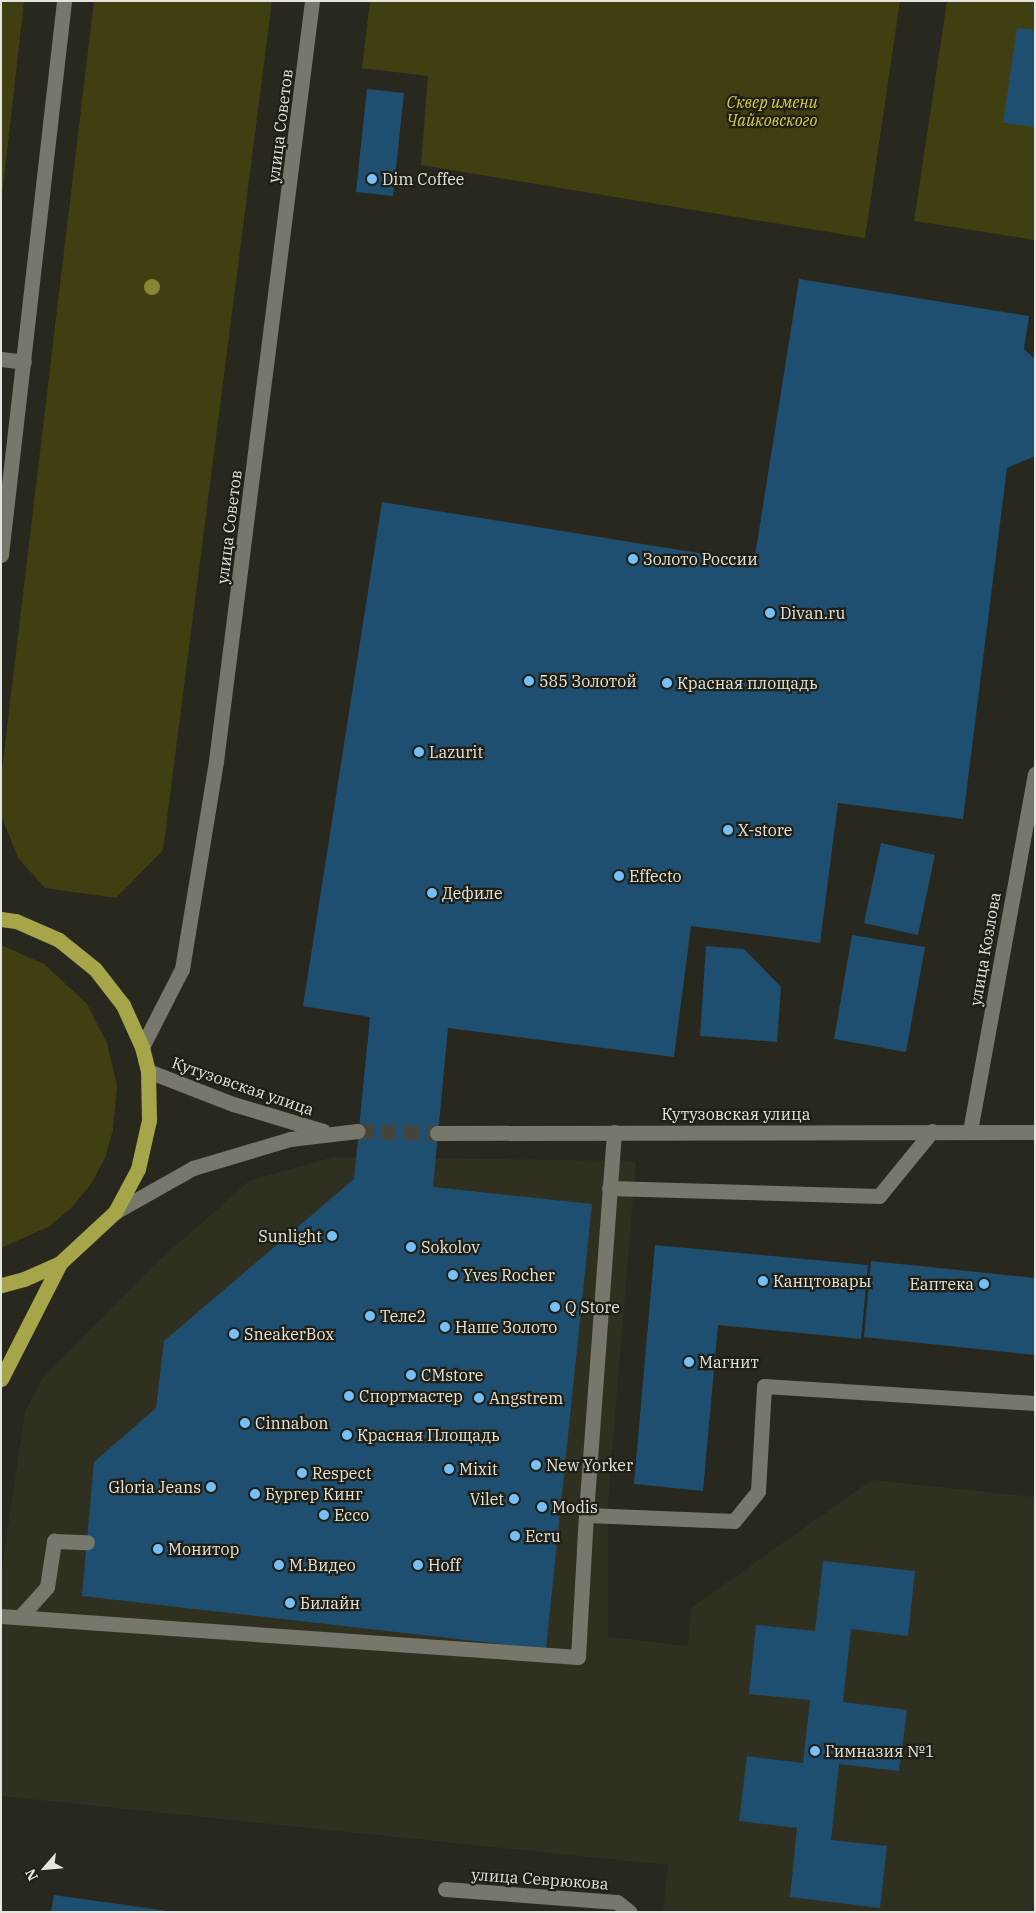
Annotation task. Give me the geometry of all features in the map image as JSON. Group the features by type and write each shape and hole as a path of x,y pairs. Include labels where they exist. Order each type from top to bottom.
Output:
{"highway":[{"path":"1,919 16,922 58,940 95,969 123,1005 142,1047 148,1071 149,1120 138,1169 114,1212 60,1263 24,1280 1,1285"},
{"path":"1,1379 60,1263"}],"street":[{"path":"1,555 64,1"},
{"name":"улица Советов","path":"142,1047 182,969 216,761 312,1"},
{"path":"1,359 24,362"},
{"name":"улица Козлова","path":"970,1132 1035,774"},
{"name":"Кутузовская улица","path":"148,1071 233,1104 327,1133"},
{"name":"Кутузовская улица","path":"114,1212 193,1168 268,1144 327,1133 358,1131"},
{"path":"609,1188 879,1196 932,1131"},
{"name":"Кутузовская улица","path":"438,1132 1035,1132"},
{"path":"1,1616 578,1657 586,1515 614,1132"},
{"path":"586,1515 734,1521 758,1491 764,1386 1035,1403"},
{"path":"20,1617 47,1587 54,1541 87,1542"},
{"name":"улица Севрюкова","path":"445,1889 616,1902 630,1912"}],"shaded area":[{"path":"334,1157 636,1161 608,1501 608,1637 688,1646 691,1608 872,1480 1035,1497 1035,1912 663,1912 668,1865 1,1796 1,1575 25,1411 42,1379 153,1266 249,1181"}],"green space":[{"path":"1,1 24,1 1,205"},
{"path":"94,1 272,1 163,850 116,898 45,888 18,858 1,815 1,778"},
{"name":"Сквер имени Чайковского","path":"370,1 900,1 865,238 421,165 428,76 362,68"},
{"path":"947,1 1035,1 1035,240 914,221"},
{"path":"1,945 44,964 87,1004 107,1043 117,1086 113,1130 105,1158 91,1184 72,1207 50,1226 1,1248"}],"building":[{"path":"1017,28 1035,30 1035,127 1003,123"},
{"path":"367,89 404,93 393,196 356,192"},
{"name":"Красная площадь","path":"799,279 1029,316 1024,349 1035,359 1035,456 1007,468 963,819 838,803 820,943 691,926 674,1057 448,1028 433,1187 592,1204 546,1649 82,1596 94,1462 156,1408 164,1341 354,1179 370,1017 303,1006 382,502 754,562"},
{"path":"881,843 935,855 918,935 864,923"},
{"path":"852,935 925,947 906,1052 834,1039"},
{"path":"706,946 744,949 781,987 777,1042 700,1036"},
{"path":"655,1245 868,1265 861,1339 718,1325 703,1491 634,1484"},
{"path":"871,1261 1035,1278 1035,1355 864,1337"},
{"path":"823,1561 915,1571 908,1636 851,1629 843,1702 907,1710 899,1771 839,1764 831,1840 887,1846 880,1908 790,1897 797,1828 739,1821 747,1756 803,1763 810,1700 749,1694 756,1625 815,1631"},
{"path":"54,1895 168,1911 168,1912 51,1912"}],"tunnel":[{"path":"358,1131 437,1133"}],"place":[{"name":"Dim Coffee","path":"372,179"},
{"name":"Золото России","path":"633,559"},
{"name":"Divan.ru","path":"770,613"},
{"name":"585 Золотой","path":"529,681"},
{"name":"Красная площадь","path":"667,683"},
{"name":"Lazurit","path":"419,752"},
{"name":"X-store","path":"728,830"},
{"name":"Effecto","path":"619,876"},
{"name":"Дефиле","path":"432,893"},
{"name":"Sunlight","path":"332,1236"},
{"name":"Sokolov","path":"411,1247"},
{"name":"Yves Rocher","path":"453,1275"},
{"name":"Канцтовары","path":"763,1281"},
{"name":"Еаптека","path":"984,1284"},
{"name":"Q Store","path":"555,1307"},
{"name":"Теле2","path":"370,1316"},
{"name":"Наше Золото","path":"445,1327"},
{"name":"SneakerBox","path":"234,1334"},
{"name":"Магнит","path":"689,1362"},
{"name":"CMstore","path":"411,1375"},
{"name":"Спортмастер","path":"349,1396"},
{"name":"Angstrem","path":"479,1398"},
{"name":"Cinnabon","path":"245,1423"},
{"name":"Красная Площадь","path":"347,1435"},
{"name":"New Yorker","path":"536,1465"},
{"name":"Mixit","path":"449,1469"},
{"name":"Respect","path":"302,1473"},
{"name":"Gloria Jeans","path":"211,1487"},
{"name":"Бургер Кинг","path":"255,1494"},
{"name":"Vilet","path":"514,1499"},
{"name":"Modis","path":"542,1507"},
{"name":"Ecco","path":"324,1515"},
{"name":"Ecru","path":"515,1536"},
{"name":"Монитор","path":"158,1549"},
{"name":"М.Видео","path":"279,1565"},
{"name":"Hoff","path":"418,1565"},
{"name":"Билайн","path":"290,1603"},
{"name":"Гимназия №1","path":"815,1751"}]}
